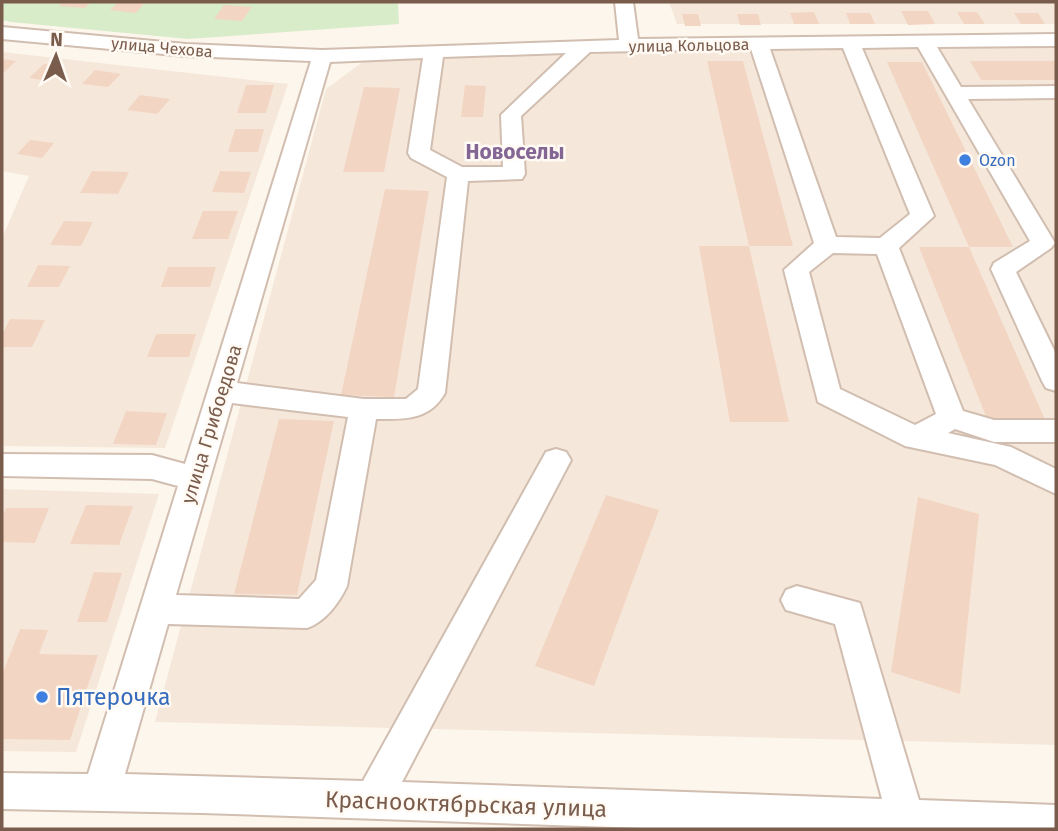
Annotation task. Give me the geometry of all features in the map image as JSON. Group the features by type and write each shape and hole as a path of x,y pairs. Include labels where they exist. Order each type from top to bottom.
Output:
{"street":[{"path":"624,2 628,45"},
{"name":"улица Чехова","path":"2,33 186,50 322,56"},
{"name":"улица Кольцова","path":"322,56 628,45 1056,40"},
{"path":"924,42 1043,243 1003,269 1056,380"},
{"path":"850,43 922,216 886,246 827,245 796,270 828,395 915,438 1000,455 1056,482"},
{"path":"759,44 827,245"},
{"path":"434,52 419,153 458,174 514,174 511,115 584,47"},
{"name":"улица Грибоедова","path":"101,792 322,56"},
{"path":"954,93 1056,92"},
{"path":"221,391 364,409 412,409 431,393 458,174"},
{"path":"886,246 952,418"},
{"path":"156,609 307,614 331,586 364,409"},
{"path":"915,438 952,418 994,430 1056,431"},
{"path":"372,801 556,460"},
{"path":"2,466 152,467 195,479"},
{"path":"797,600 848,613 906,819"},
{"name":"Краснооктябрьская улица","path":"2,791 1056,824"}],"shaded area":[{"path":"669,2 1056,2 1056,24 677,24"},
{"path":"1056,47 1056,745 155,722 326,89 364,61 661,52"},
{"path":"2,52 288,84 165,448 2,446 2,238 29,176 2,171"},
{"path":"2,489 159,494 76,752 2,751"}],"green space":[{"path":"2,2 398,2 399,24 188,39 11,22 2,20"}],"building":[{"path":"63,2 91,2 85,8 59,6"},
{"path":"118,2 145,2 136,13 110,10"},
{"path":"224,5 252,7 242,21 214,19"},
{"path":"901,11 928,11 935,24 908,25"},
{"path":"814,12 819,24 794,24 790,13"},
{"path":"957,12 977,12 985,24 964,24"},
{"path":"846,13 870,13 875,24 850,24"},
{"path":"1014,13 1038,13 1045,24 1021,24"},
{"path":"682,14 698,14 701,26 685,26"},
{"path":"737,14 758,14 761,25 740,25"},
{"path":"2,59 16,61 2,74"},
{"path":"707,61 743,61 793,246 749,246"},
{"path":"970,61 1056,61 1056,80 981,80"},
{"path":"887,62 922,62 1013,247 969,247"},
{"path":"44,64 64,66 49,81 29,78"},
{"path":"95,70 121,74 108,87 82,84"},
{"path":"246,85 274,85 266,113 237,113"},
{"path":"465,85 486,86 483,117 461,117"},
{"path":"364,87 400,88 384,172 343,172"},
{"path":"140,95 170,99 157,114 127,110"},
{"path":"235,129 264,129 258,152 228,152"},
{"path":"30,140 54,143 42,158 17,154"},
{"path":"92,171 129,172 118,194 80,193"},
{"path":"220,171 251,172 244,193 212,192"},
{"path":"385,189 429,191 394,397 341,395"},
{"path":"203,211 238,211 228,239 192,239"},
{"path":"64,221 93,222 81,246 50,245"},
{"path":"699,246 749,246 789,422 730,422"},
{"path":"919,247 969,247 1047,424 989,424"},
{"path":"38,265 70,266 59,287 27,287"},
{"path":"168,267 216,267 210,287 161,287"},
{"path":"10,319 45,320 32,347 2,347 2,335"},
{"path":"156,334 196,334 189,357 147,357"},
{"path":"126,411 167,413 156,445 113,444"},
{"path":"279,419 334,421 297,595 234,594"},
{"path":"606,495 659,510 594,686 535,666"},
{"path":"918,497 979,514 960,694 891,672"},
{"path":"86,505 133,506 119,545 70,544"},
{"path":"6,508 49,508 35,543 2,542 2,517"},
{"path":"94,572 122,573 107,622 77,622"},
{"path":"20,629 48,630 39,654 98,655 70,740 2,739 2,675"}],"place":[{"name":"Ozon","path":"965,160"},
{"name":"Пятерочка","path":"42,697"}],"district":[{"name":"Новоселы","path":"515,152"}]}
